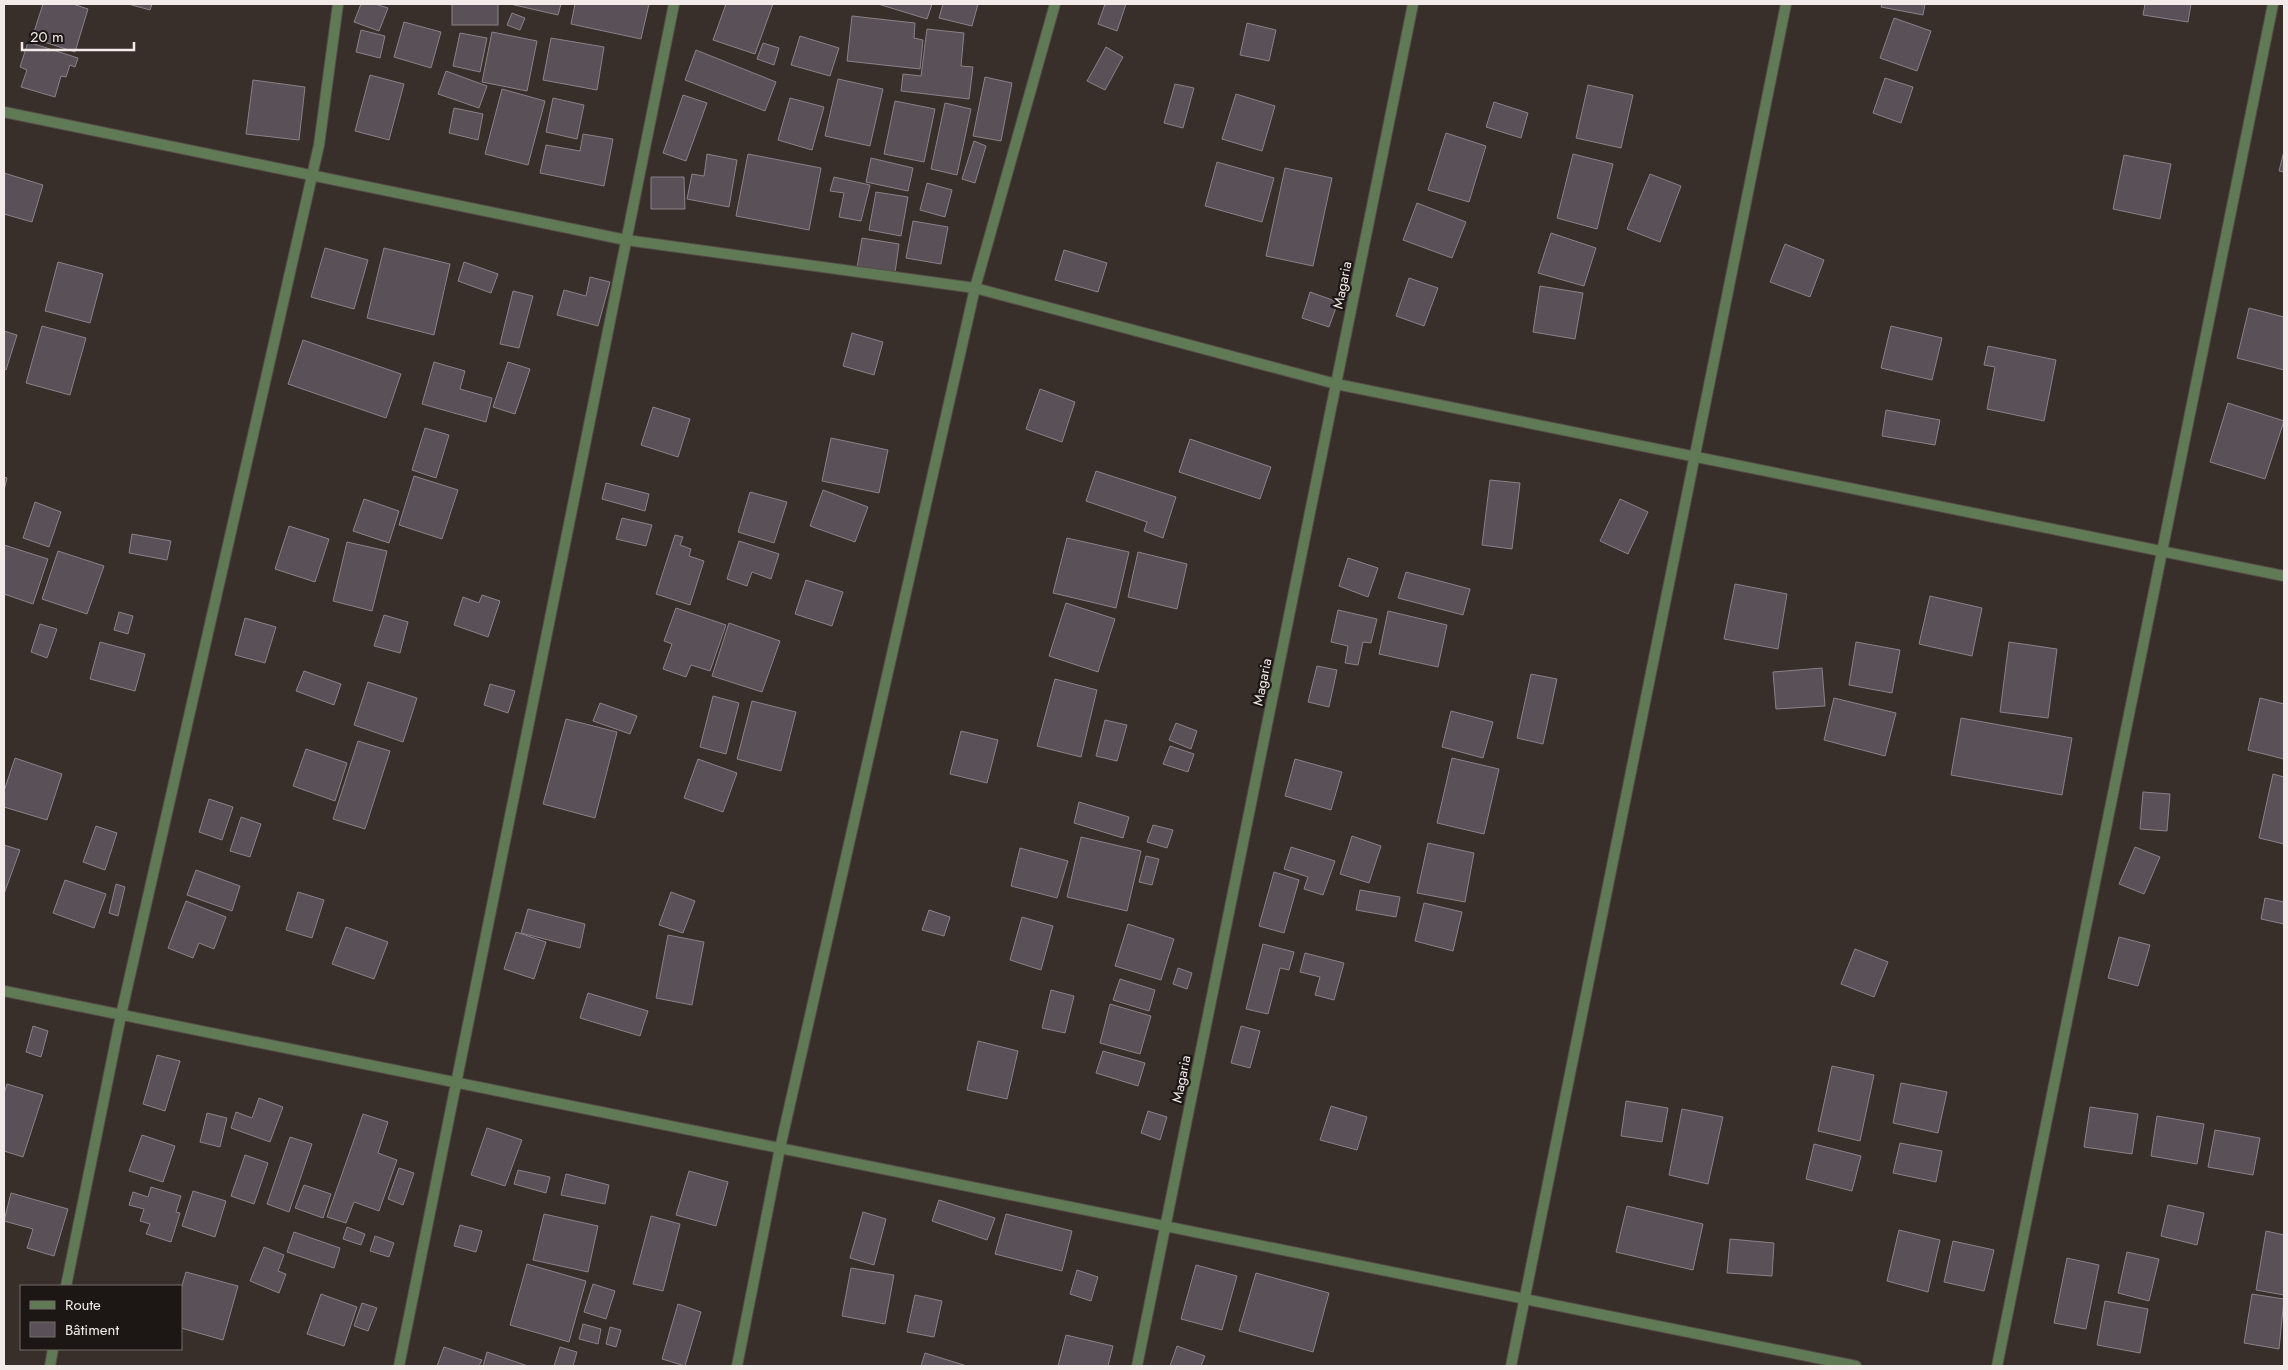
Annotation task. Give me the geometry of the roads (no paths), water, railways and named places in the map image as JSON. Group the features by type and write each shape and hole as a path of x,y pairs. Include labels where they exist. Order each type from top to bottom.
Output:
{"street":[{"path":"66,1285 121,1015 319,145 338,4"},
{"path":"399,1366 674,4"},
{"path":"737,1366 780,1148 975,288 1055,4"},
{"name":"Magaria","path":"1137,1366 1413,4"},
{"path":"1511,1366 1786,4"},
{"path":"1997,1366 2274,4"},
{"path":"4,112 311,177 626,240 975,288 1336,384 2284,576"},
{"path":"4,992 1856,1366"},
{"path":"50,1366 53,1350"}]}
